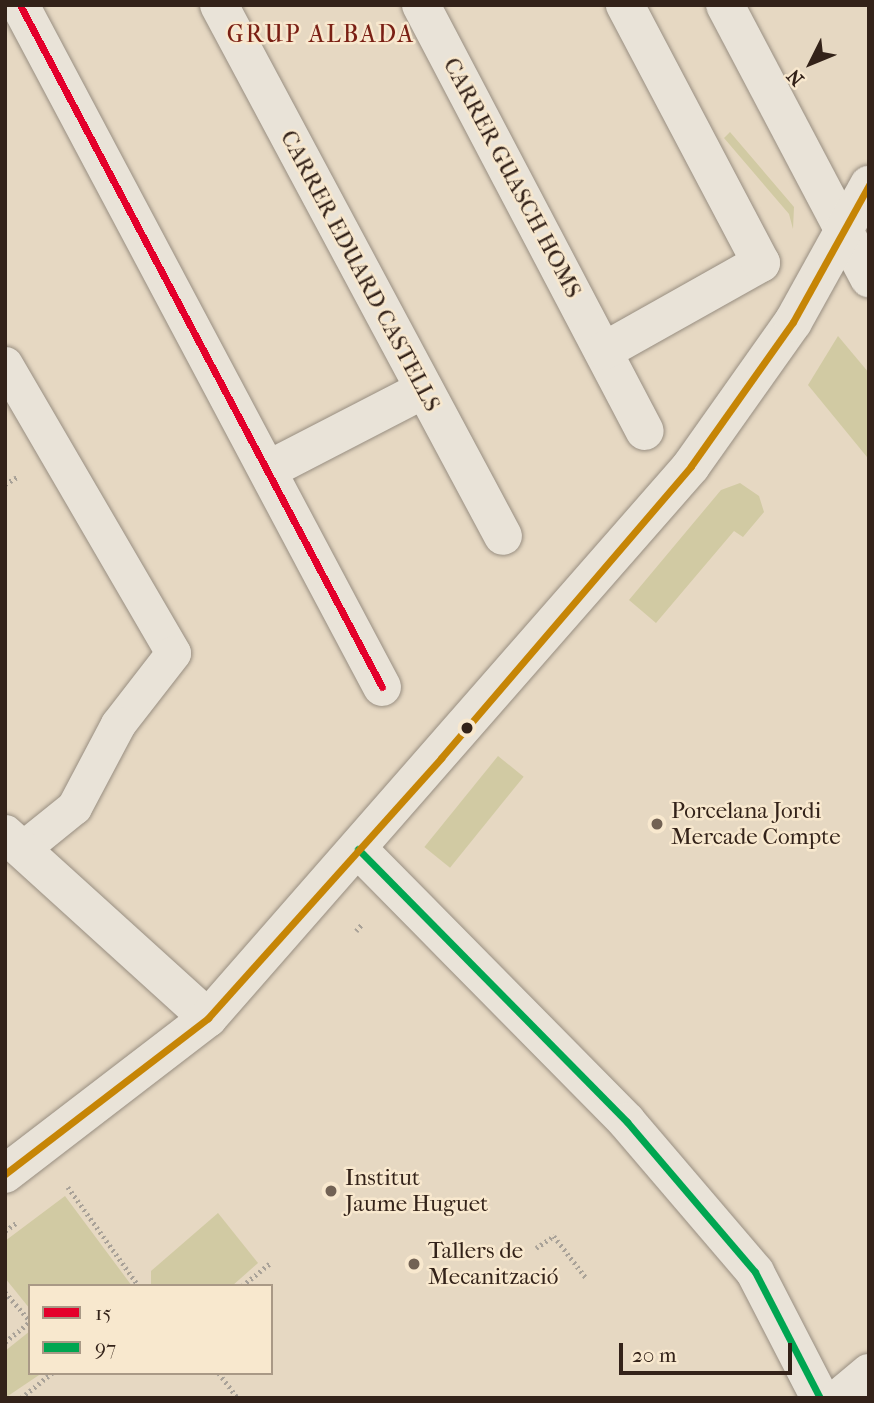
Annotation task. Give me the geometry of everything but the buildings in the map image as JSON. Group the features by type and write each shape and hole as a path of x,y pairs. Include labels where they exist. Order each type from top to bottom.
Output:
{"street":[{"path":"20,5 382,687"},
{"name":"CARRER EDUARD CASTELLS","path":"219,5 503,536"},
{"name":"CARRER GUASCH HOMS","path":"421,5 645,431"},
{"path":"604,351 761,263 625,5"},
{"path":"725,5 869,278"},
{"path":"5,1174 208,1018 358,849 691,466 793,322 869,185"},
{"path":"268,470 423,390"},
{"path":"14,841 208,1018"},
{"path":"358,849 627,1122 755,1272 820,1398"},
{"path":"839,1398 869,1373"}],"lane":[{"path":"5,364 173,653 118,724 75,807 14,841"}],"path":[{"path":"356,931 361,925"},
{"path":"68,1186 138,1284"},
{"path":"536,1248 554,1236 587,1279"},
{"path":"244,1284 270,1263"},
{"path":"5,1292 28,1319"},
{"path":"5,1342 28,1323"},
{"path":"21,1398 50,1375"},
{"path":"221,1375 239,1398"}],"shaded area":[{"path":"730,132 794,207 793,229 789,214 724,138"},
{"path":"838,336 869,373 867,457 808,385"},
{"path":"740,483 759,496 764,512 743,537 734,531 656,623 629,600 721,490"},
{"path":"498,756 524,777 450,868 424,847"},
{"path":"65,1196 131,1284 28,1284 28,1307 5,1278 5,1241"},
{"path":"218,1213 258,1263 234,1284 151,1284 151,1271"},
{"path":"28,1333 28,1375 39,1375 5,1398 5,1351"}],"transit line":[{"name":"15","path":"20,5 382,687"},
{"path":"5,1174 208,1018 441,758 691,466 793,322 869,185"},
{"name":"97","path":"358,849 627,1122 755,1272 820,1398"}],"place":[{"name":"Porcelana Jordi Mercade Compte","path":"657,824"},
{"name":"Institut Jaume Huguet","path":"331,1191"},
{"name":"Tallers de Mecanització","path":"414,1264"}],"district":[{"name":"GRUP ALBADA","path":"321,35"}]}
